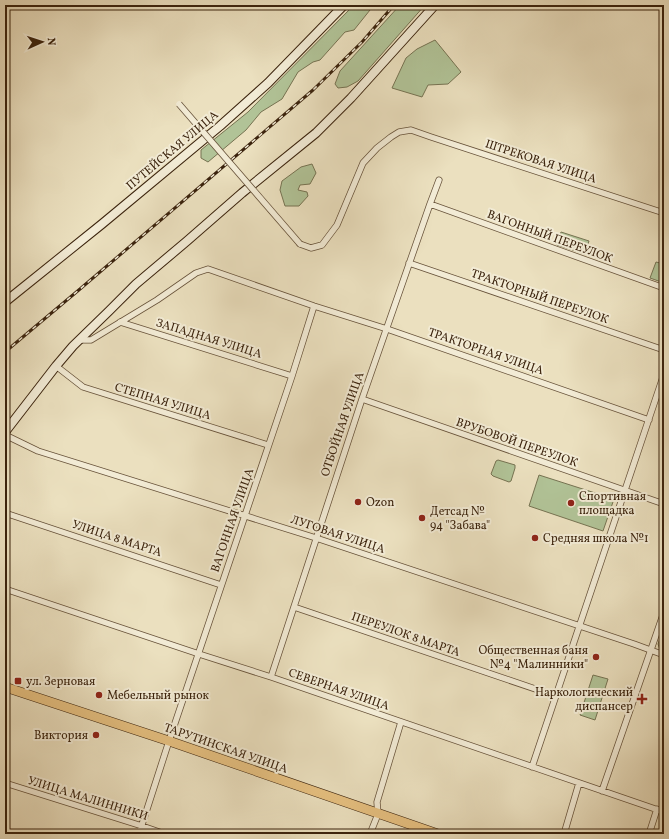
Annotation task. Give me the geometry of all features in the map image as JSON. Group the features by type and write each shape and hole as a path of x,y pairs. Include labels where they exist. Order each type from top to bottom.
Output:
{"main road":[{"name":"ПУТЕЙСКАЯ УЛИЦА","path":"5,302 220,126 268,83 344,5"},
{"path":"5,434 56,366 136,284 242,193 316,133 351,98 435,5"},
{"name":"ТАРУТИНСКАЯ УЛИЦА","path":"5,687 169,741 438,834"}],"street":[{"name":"ШТРЕКОВАЯ УЛИЦА","path":"179,104 300,244 311,248 322,245 337,225 363,163 391,136 399,132 411,130 664,213"},
{"name":"ОТБОЙНАЯ УЛИЦА","path":"270,676 362,399 439,180"},
{"name":"ВАГОННЫЙ ПЕРЕУЛОК","path":"430,204 664,288"},
{"name":"ТРАКТОРНЫЙ ПЕРЕУЛОК","path":"409,263 664,350"},
{"name":"ТРАКТОРНАЯ УЛИЦА","path":"80,340 91,340 157,300 196,273 208,270 314,306 387,328 649,420"},
{"name":"ВАГОННАЯ УЛИЦА","path":"139,834 314,306"},
{"name":"ЗАПАДНАЯ УЛИЦА","path":"120,322 292,376"},
{"name":"СТЕПНАЯ УЛИЦА","path":"56,366 83,388 268,445"},
{"path":"532,767 664,374"},
{"name":"ВРУБОВОЙ ПЕРЕУЛОК","path":"362,399 664,504"},
{"name":"ЛУГОВАЯ УЛИЦА","path":"5,434 38,451 316,538 664,655"},
{"name":"УЛИЦА 8 МАРТА","path":"5,513 222,585"},
{"name":"СЕВЕРНАЯ УЛИЦА","path":"5,589 199,654 270,676 664,812"},
{"name":"ПЕРЕУЛОК 8 МАРТА","path":"294,607 556,696"},
{"path":"602,791 664,612"},
{"path":"370,834 378,814 377,802 401,722"},
{"name":"УЛИЦА МАЛИННИКИ","path":"5,783 164,834"},
{"path":"564,834 579,783"},
{"path":"649,834 657,809"}],"green space":[{"path":"354,5 374,5 354,30 345,32 320,60 313,62 298,72 282,99 261,112 246,130 208,162 201,158 201,150 248,112"},
{"path":"400,5 425,5 358,81 347,87 338,88 335,84 340,71"},
{"path":"435,40 461,72 448,84 428,85 422,97 392,88 406,58 417,49"},
{"path":"312,164 316,173 310,184 300,185 298,190 307,192 308,196 299,206 285,206 280,190 282,181 301,167"},
{"path":"561,232 589,241 585,254 557,245"},
{"path":"656,262 664,264 664,283 650,278"},
{"path":"498,460 515,465 511,481 509,482 491,474 496,461"},
{"name":"Спортивная площадка","path":"539,475 614,499 603,531 529,506"},
{"path":"664,628 664,651 660,650 658,644"},
{"path":"593,675 608,679 595,720 580,715"}],"railway":[{"path":"5,352 313,90 362,42 394,5"}],"place":[{"name":"Ozon","path":"358,502"},
{"name":"Спортивная площадка","path":"571,503"},
{"name":"Детсад № 94 \"Забава\"","path":"422,518"},
{"name":"Средняя школа №1","path":"535,538"},
{"name":"Общественная баня №4 \"Малинники\"","path":"596,657"},
{"name":"ул. Зерновая","path":"18,681"},
{"name":"Мебельный рынок","path":"99,695"},
{"name":"Наркологический диспансер","path":"642,699"},
{"name":"Виктория","path":"96,735"}]}
